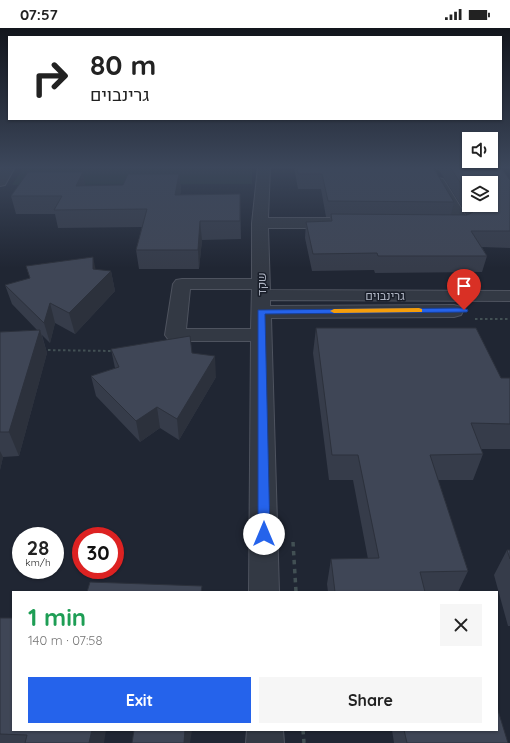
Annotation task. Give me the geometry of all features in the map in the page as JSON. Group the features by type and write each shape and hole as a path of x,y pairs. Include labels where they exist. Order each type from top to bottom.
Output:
{"street":[{"name":"שקד","path":"262,200 260,223 264,591"},
{"path":"432,224 463,224 449,200"},
{"path":"260,223 352,223"},
{"path":"261,297 182,284 175,335 262,335"},
{"name":"גרינבוים","path":"261,297 510,296"},
{"name":"גרינבוים","path":"261,297 510,310"},
{"path":"265,731 265,743"}],"path":[{"path":"39,350 118,351"},
{"path":"303,731 304,743"}],"building":[{"path":"60,200 240,200 240,221 200,221 198,250 136,250 147,209 54,210"},
{"path":"453,200 454,202 328,201"},
{"path":"498,200 510,200 510,231 471,231 487,256 378,256 377,253 313,254 306,222 332,221 331,214 467,215 473,212 498,212"},
{"path":"93,257 93,269 111,271 69,313 50,303 44,323 5,285 30,278 26,266"},
{"path":"316,328 476,328 501,378 510,378 510,424 471,423 483,454 430,455 468,571 420,572 425,591 335,591 331,559 379,558 358,455 332,455"},
{"path":"40,330 9,432 0,432 0,332"},
{"path":"190,336 192,353 215,356 177,419 157,407 136,421 91,376 119,367 111,349"},
{"path":"507,550 510,550 510,559"},
{"path":"90,582 202,586 201,591 87,591"},
{"path":"0,618 12,618 12,731 92,731 89,743 25,743 27,735 0,734"},
{"path":"498,710 508,743 407,743 404,731 498,731"},
{"path":"134,731 185,731 184,743 132,743"}],"slow traffic":[{"path":"334,311 419,311"}],"route":[{"path":"264,534 261,312 464,310"}]}
